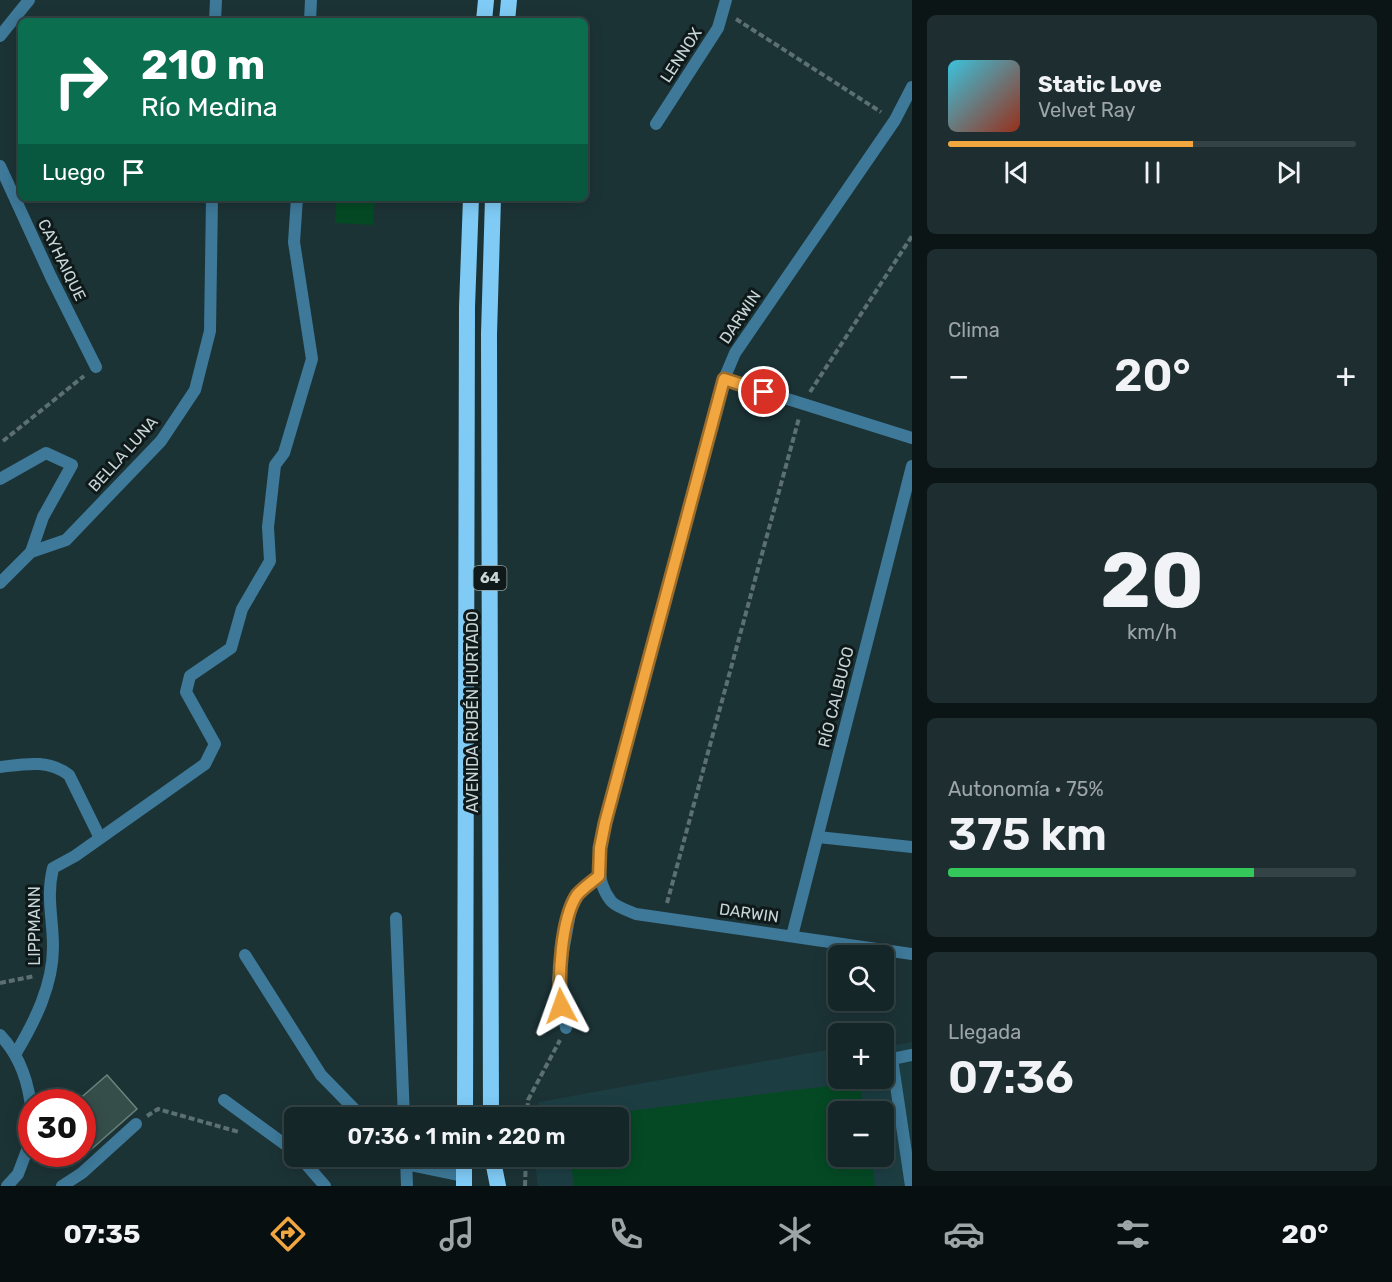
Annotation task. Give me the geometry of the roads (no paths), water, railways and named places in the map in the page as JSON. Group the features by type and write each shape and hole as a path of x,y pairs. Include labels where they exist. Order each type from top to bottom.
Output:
{"highway":[{"path":"484,18 486,0"},
{"path":"507,18 509,0"},
{"name":"AVENIDA RUBÉN HURTADO","path":"465,1107 467,318 471,201"},
{"name":"AVENIDA RUBÉN HURTADO","path":"491,1107 489,334 493,201"},
{"path":"491,1186 492,1167"},
{"path":"494,1167 498,1186"}],"street":[{"path":"0,36 29,0"},
{"path":"215,18 216,0"},
{"path":"310,18 312,0"},
{"name":"LENNOX","path":"656,124 718,28 725,6"},
{"name":"DARWIN","path":"912,87 895,120 735,353 724,379 605,823 600,848 599,876 612,902 636,914 912,954"},
{"name":"CAYHAIQUE","path":"0,166 51,277 96,367"},
{"name":"BELLA LUNA","path":"0,583 31,552 66,540 161,441 195,390 210,331 212,201"},
{"name":"LIPPMANN","path":"16,1053 46,991 50,973 53,948 48,889 53,868 205,764 214,744 186,692 187,684 190,676 231,648 242,609 270,561 268,526 275,465 284,453 312,359 294,242 297,201"},
{"path":"724,379 912,438"},
{"path":"0,479 46,453 72,465 43,517 31,552"},
{"name":"RÍO CALBUCO","path":"792,936 912,466"},
{"path":"0,767 39,762 64,771 69,775 100,838"},
{"path":"818,837 912,847"},
{"path":"566,1028 558,980 571,908 578,894 599,876"},
{"path":"396,918 404,1107"},
{"path":"245,955 321,1075 352,1107"},
{"path":"0,1035 16,1053 29,1089"},
{"path":"911,1186 892,1059 912,1055"},
{"path":"224,1100 284,1144"},
{"path":"62,1186 82,1173 136,1124"},
{"path":"7,1186 18,1174 21,1167"},
{"path":"309,1167 325,1186"},
{"path":"405,1167 406,1186"},
{"path":"426,1167 464,1181"}]}
